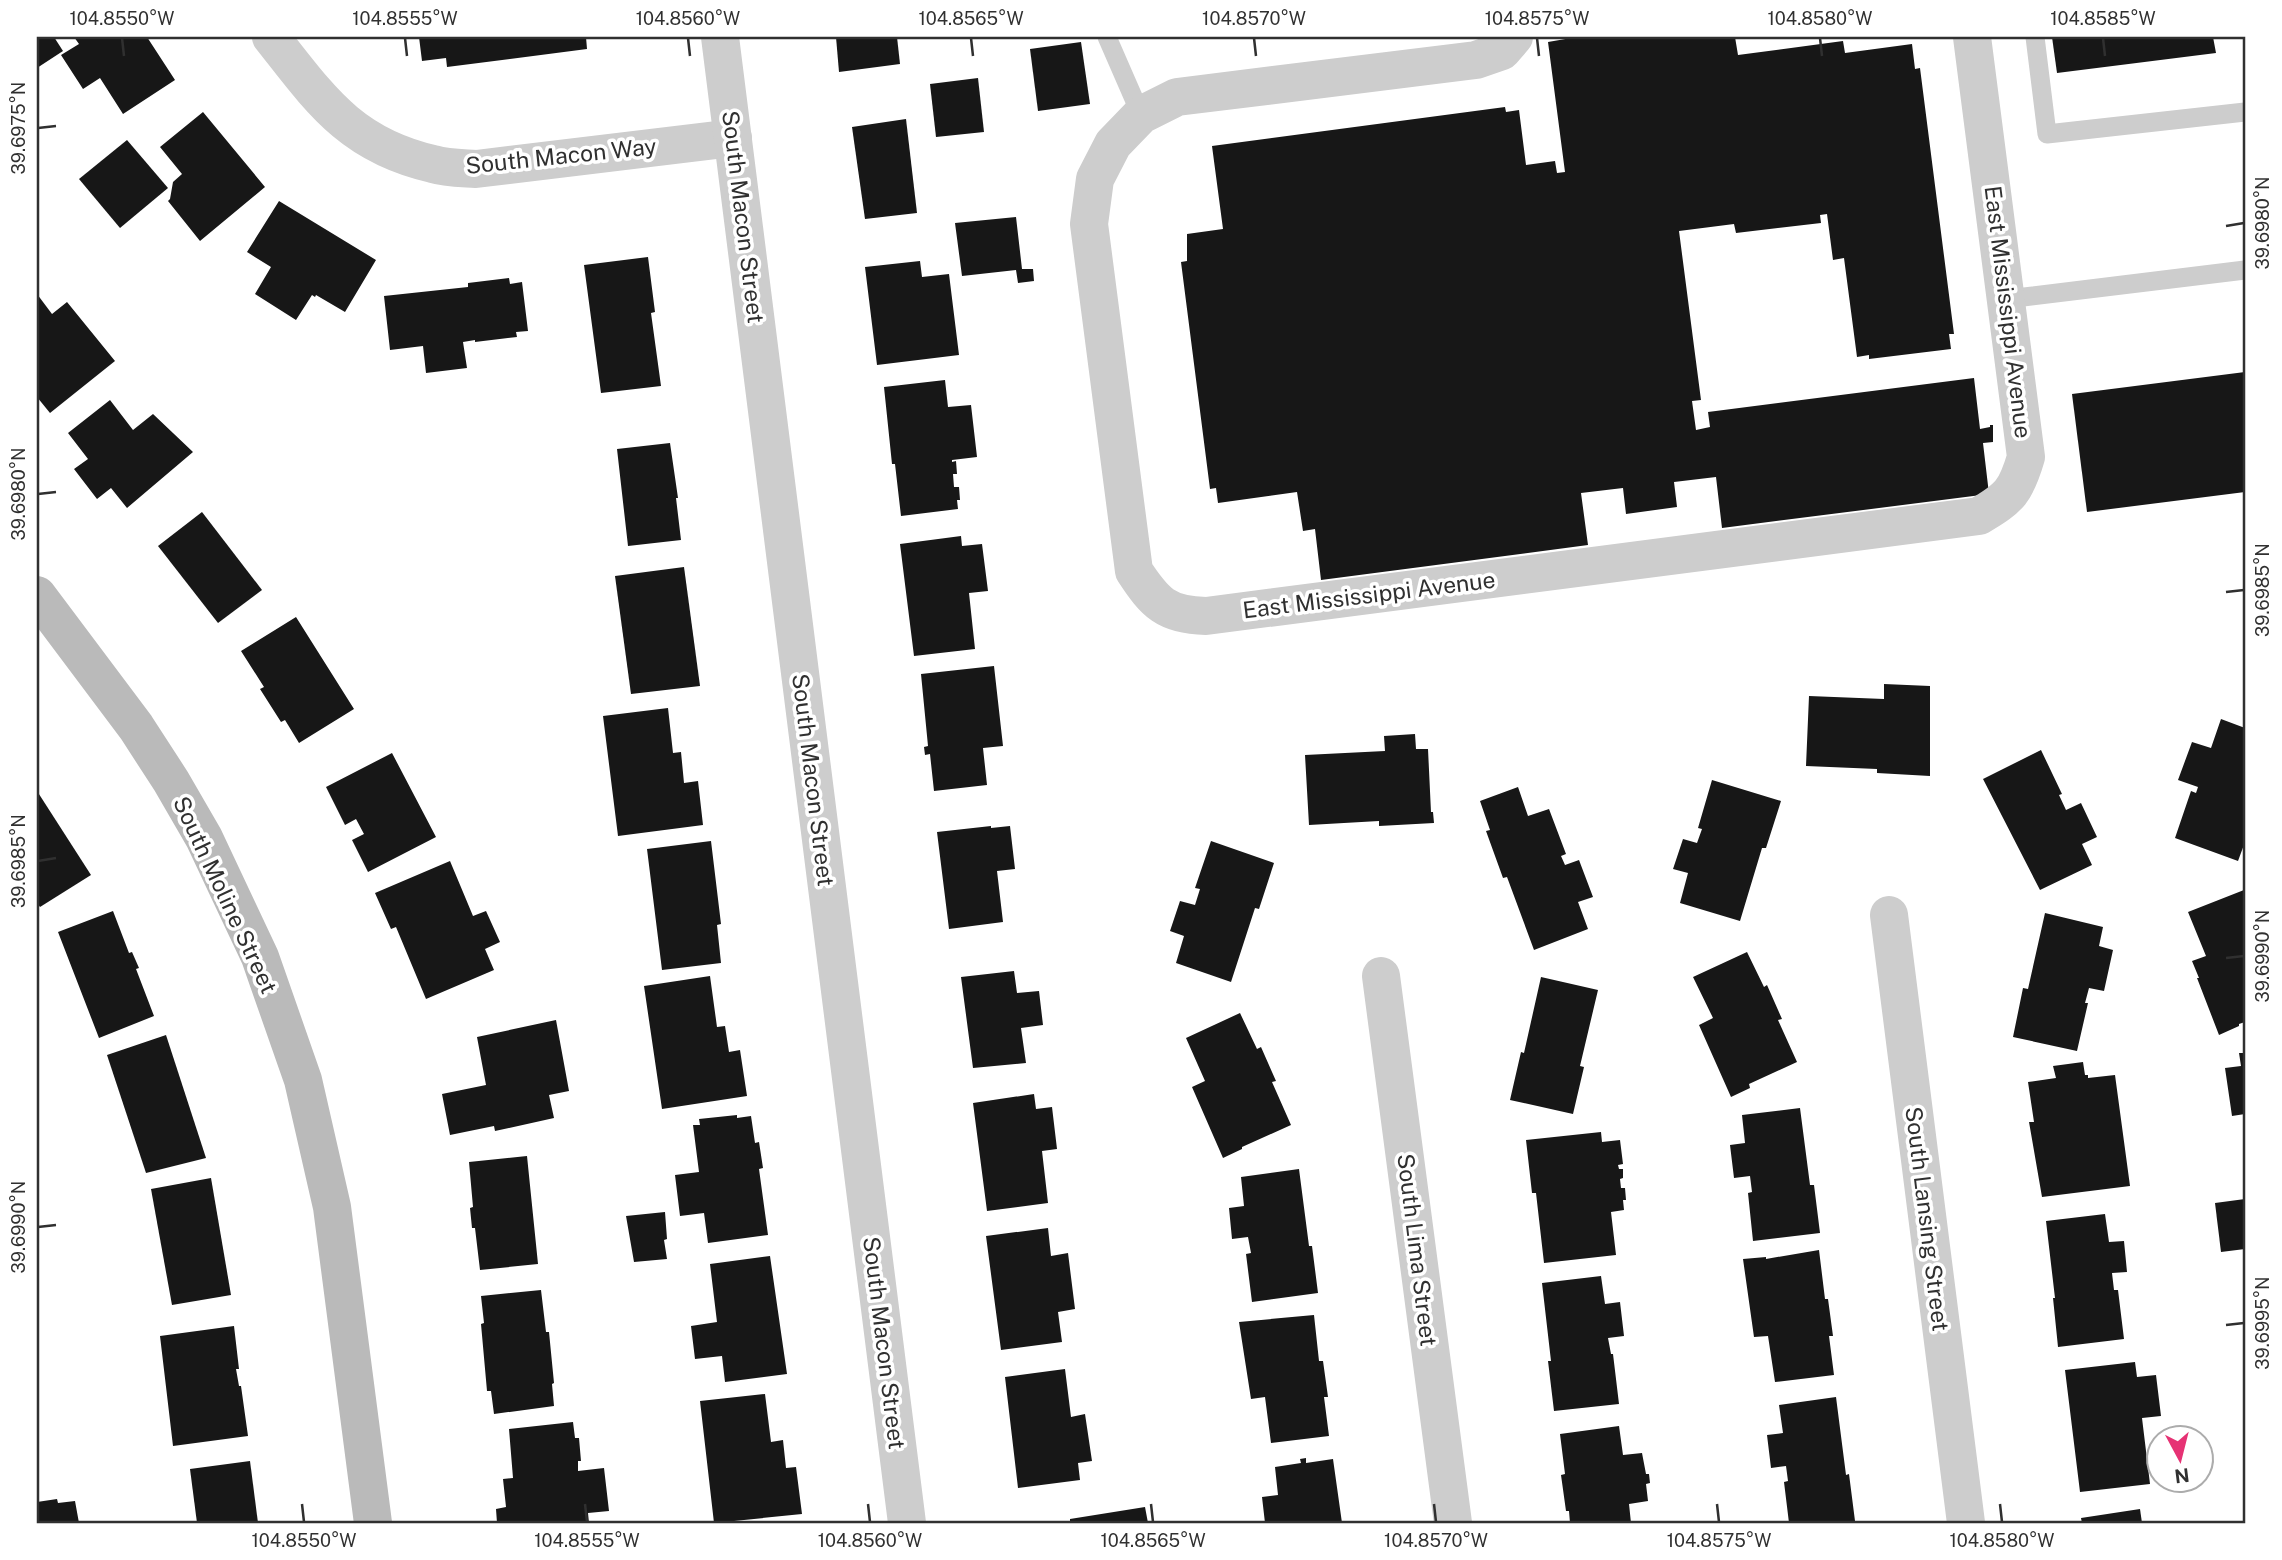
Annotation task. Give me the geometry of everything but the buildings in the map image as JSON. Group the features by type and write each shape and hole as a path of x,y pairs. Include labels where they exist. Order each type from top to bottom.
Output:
{"street":[{"name":"South Macon Way","path":"271,37 319,99 357,133 394,153 434,165 476,169 733,138"},
{"name":"South Macon Street","path":"720,37 907,1523"},
{"name":"East Mississippi Avenue","path":"1514,37 1502,51 1476,61 1177,97 1141,116 1113,144 1095,179 1089,224 1134,571 1151,597 1175,612 1206,616 1979,516 2003,502 2018,483 2026,457 1972,37"},
{"name":"South Moline Street","path":"37,595 136,727 172,781 204,838 260,957 303,1080 332,1207 373,1523"},
{"name":"South Lansing Street","path":"1889,915 1966,1523"},
{"name":"South Lima Street","path":"1381,976 1453,1523"}],"lane":[{"path":"1107,37 1141,116"},
{"path":"2035,37 2047,134 2245,111"},
{"path":"2007,299 2245,270"}]}
